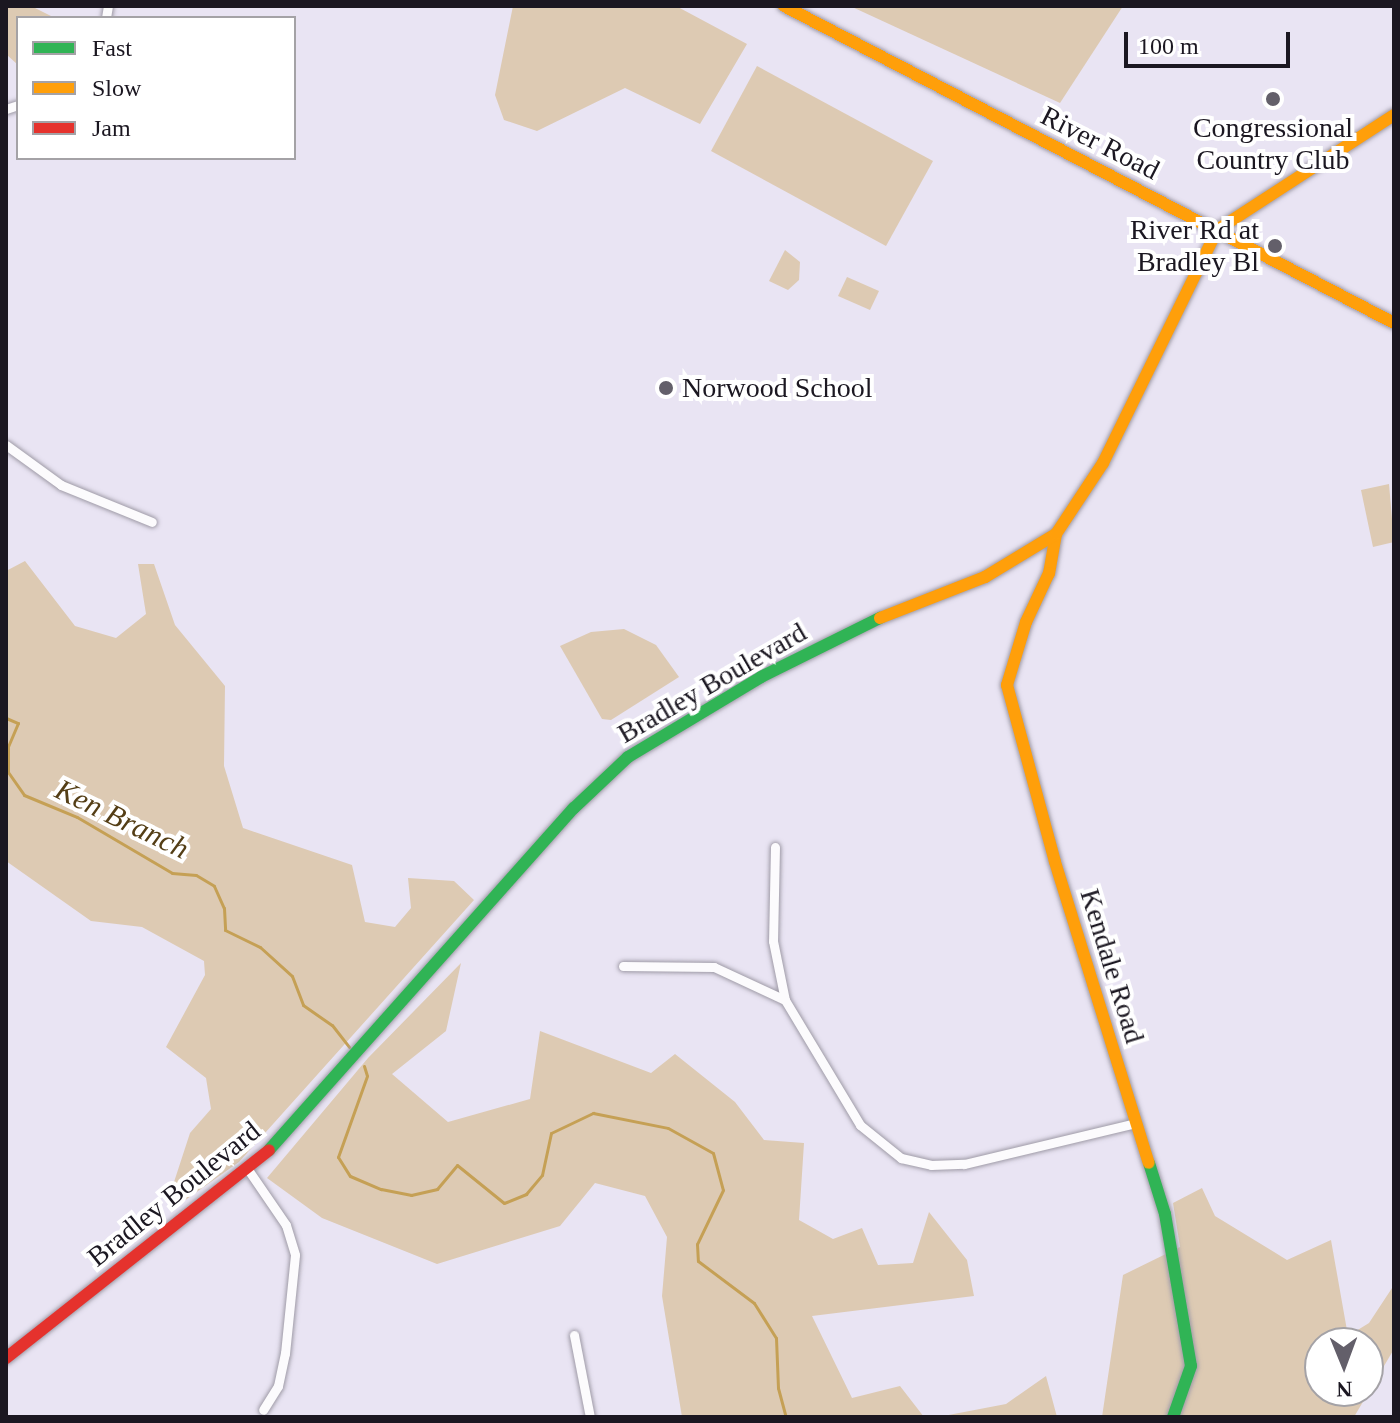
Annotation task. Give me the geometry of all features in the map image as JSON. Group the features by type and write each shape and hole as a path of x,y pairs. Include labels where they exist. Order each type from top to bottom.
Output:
{"main road":[{"name":"River Road","path":"784,6 1394,323"},
{"path":"1217,230 1394,115"},
{"name":"Bradley Boulevard","path":"6,1357 249,1171 321,1098 574,808 628,757 761,677 898,609 985,577 1056,534 1103,463 1217,230"},
{"name":"Kendale Road","path":"1056,534 1049,573 1021,635 1007,685 1055,862 1165,1214 1191,1366 1173,1417"}],"street":[{"path":"6,445 61,485 152,522"},
{"path":"775,847 773,941 785,1000 860,1125 901,1158 931,1165 964,1164 1136,1123"},
{"path":"623,966 714,967 785,1000"},
{"path":"249,1171 286,1225 295,1255 285,1353 278,1386 263,1410"},
{"path":"574,1335 590,1417"}],"shaded area":[{"path":"6,6 31,6 51,16 16,16 16,63 6,54"},
{"path":"513,6 676,6 747,44 700,124 625,88 537,131 504,120 495,95"},
{"path":"850,6 1123,6 1060,103"},
{"path":"757,66 933,161 886,246 711,151"},
{"path":"785,250 800,262 799,280 788,290 769,281"},
{"path":"847,277 879,291 870,310 838,296"},
{"path":"1389,484 1394,542 1373,547 1361,490"},
{"path":"25,561 75,626 116,638 146,614 138,564 154,564 175,625 225,686 224,766 243,828 352,865 365,922 395,927 411,908 408,878 454,881 474,900 239,1162 184,1201 174,1182 190,1133 211,1109 206,1078 166,1047 205,975 204,961 142,927 91,921 6,861 6,571"},
{"path":"624,629 656,645 679,677 611,720 602,719 560,646 591,632"},
{"path":"461,963 446,1031 392,1074 448,1122 530,1099 540,1031 651,1073 675,1054 735,1102 764,1140 804,1143 799,1220 833,1239 862,1228 878,1265 913,1263 929,1212 967,1260 974,1296 812,1316 852,1398 900,1386 924,1417 682,1417 662,1296 667,1237 645,1196 595,1183 560,1226 437,1264 322,1218 267,1178 368,1058"},
{"path":"1202,1188 1215,1216 1287,1260 1331,1240 1346,1327 1304,1327 1304,1407 1360,1407 1354,1417 1102,1417 1123,1275 1180,1247 1173,1203"},
{"path":"1394,1285 1394,1349 1384,1366 1384,1327 1363,1327 1369,1323"},
{"path":"1046,1376 1057,1417 938,1417 1006,1404"}],"waterway":[{"name":"Ken Branch","path":"6,718 18,723 8,746 8,772 24,795 77,817 172,873 196,875 214,886 224,908 225,930 260,947 292,976 303,1005 332,1025 349,1047"},
{"name":"Ken Branch","path":"364,1066 367,1076 338,1157 350,1176 381,1189 411,1195 437,1189 457,1165 504,1203 526,1194 542,1175 551,1133 593,1113 668,1128 713,1153 723,1190 697,1244 698,1261 754,1303 776,1338 778,1388 786,1417"}],"traffic: fast":[{"path":"269,1150 574,808 628,757 761,677 880,618"},
{"path":"1149,1163 1165,1214 1191,1366 1173,1417"}],"traffic: slow":[{"path":"784,6 1394,323"},
{"path":"880,618 985,577 1056,534 1103,463 1217,230 1394,115"},
{"path":"1056,534 1049,573 1026,622 1007,685 1055,862 1149,1163"}],"traffic: jam":[{"path":"6,1358 269,1150"}],"place":[{"name":"Congressional Country Club","path":"1273,99"},
{"name":"River Rd at Bradley Bl","path":"1275,246"},
{"name":"Norwood School","path":"666,388"}]}
